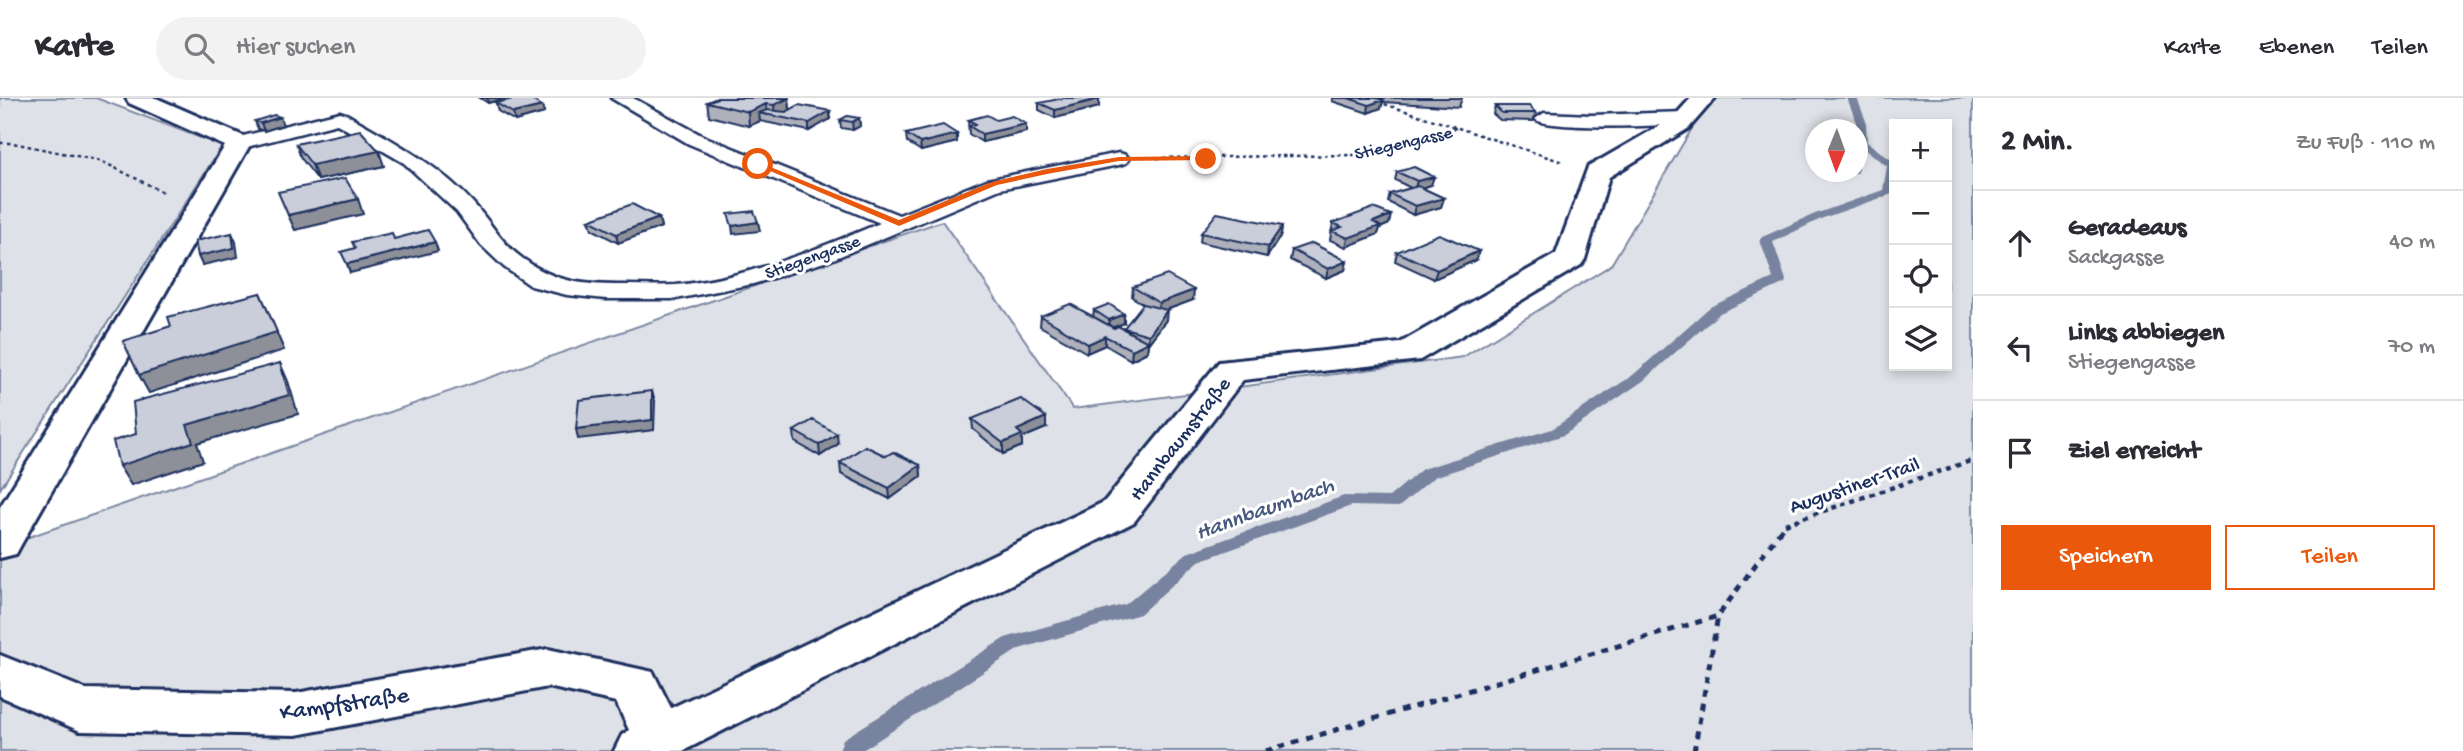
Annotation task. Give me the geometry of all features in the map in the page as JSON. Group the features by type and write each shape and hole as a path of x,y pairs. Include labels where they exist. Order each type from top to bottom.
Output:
{"street":[{"path":"0,543 239,143 137,98"},
{"path":"1597,173 1695,108"},
{"name":"Hannbaumstraße","path":"650,744 1119,512 1232,370 1408,353 1570,259 1597,173"},
{"name":"Kampfstraße","path":"0,674 80,710 296,714 548,668 635,686 650,744"}],"lane":[{"path":"620,98 696,140 899,223"},
{"path":"1544,119 1591,121 1695,108"},
{"name":"Stiegengasse","path":"239,143 341,118 411,159 465,207 489,240 512,262 540,281 568,288 652,293 703,289 744,279 823,255 994,184 1119,159"}],"path":[{"path":"1378,102 1456,128"},
{"name":"Stiegengasse","path":"1119,159 1355,155 1456,128 1597,173"},
{"path":"0,143 13,143 101,161 199,210"},
{"name":"Augustiner-Trail","path":"1694,751 1718,616 1785,524 1973,460"},
{"path":"1266,751 1718,616"}],"shaded area":[{"path":"0,98 96,98 222,146 0,489"},
{"path":"1710,98 1973,98 1973,751 0,751 0,547 942,221 1073,409 1463,357 1611,265"}],"building":[{"path":"528,98 542,106 513,113 496,103"},
{"path":"717,98 788,98 748,112 707,102"},
{"path":"1064,98 1099,99 1055,110 1039,103"},
{"path":"1348,98 1376,98 1383,100 1369,105"},
{"path":"799,105 830,111 809,123 759,113 767,110 786,112"},
{"path":"1495,106 1529,106 1536,113 1502,113"},
{"path":"274,115 280,117 261,123 255,121"},
{"path":"987,115 996,120 1012,116 1026,124 982,134 969,126 976,124 968,120"},
{"path":"847,116 859,118 852,122 840,120"},
{"path":"943,125 957,134 920,143 906,134"},
{"path":"360,130 379,151 312,165 296,144"},
{"path":"1414,167 1434,177 1417,181 1397,172"},
{"path":"345,178 358,199 288,215 278,192"},
{"path":"1418,186 1444,198 1415,206 1390,194"},
{"path":"632,204 659,218 616,234 589,220"},
{"path":"1373,208 1391,215 1373,222 1380,226 1348,238 1332,231 1342,227 1333,223"},
{"path":"754,211 758,222 732,226 728,214"},
{"path":"1217,213 1282,226 1268,247 1201,233"},
{"path":"428,230 435,242 347,264 341,252 355,248 352,242 392,233 394,239"},
{"path":"232,233 234,248 198,256 195,241"},
{"path":"1439,234 1479,251 1437,270 1397,252"},
{"path":"1312,243 1347,261 1328,269 1292,250"},
{"path":"1167,275 1194,290 1159,303 1133,287"},
{"path":"260,293 277,332 139,375 123,341 171,326 168,317"},
{"path":"1070,304 1114,328 1118,326 1148,342 1132,350 1105,336 1088,344 1041,316"},
{"path":"1109,304 1124,314 1109,320 1094,310"},
{"path":"1143,304 1167,310 1149,335 1124,328"},
{"path":"280,363 289,395 187,425 193,442 119,466 113,441 136,434 133,402"},
{"path":"652,391 652,420 576,429 579,400"},
{"path":"1021,399 1046,417 1017,430 1022,435 1003,443 972,419"},
{"path":"813,420 837,434 819,445 794,431"},
{"path":"865,446 886,456 893,452 920,465 889,488 840,463"}],"waterway":[{"name":"Hannbaumbach","path":"850,751 851,745 1012,643 1133,609 1193,557 1350,500 1393,503 1428,473 1558,432 1638,378 1715,310 1780,280 1766,240 1819,216 1888,192 1892,165 1862,143 1861,121 1852,98"}],"route":[{"path":"758,164 899,223 994,184 1047,172 1119,159 1206,159"}]}
